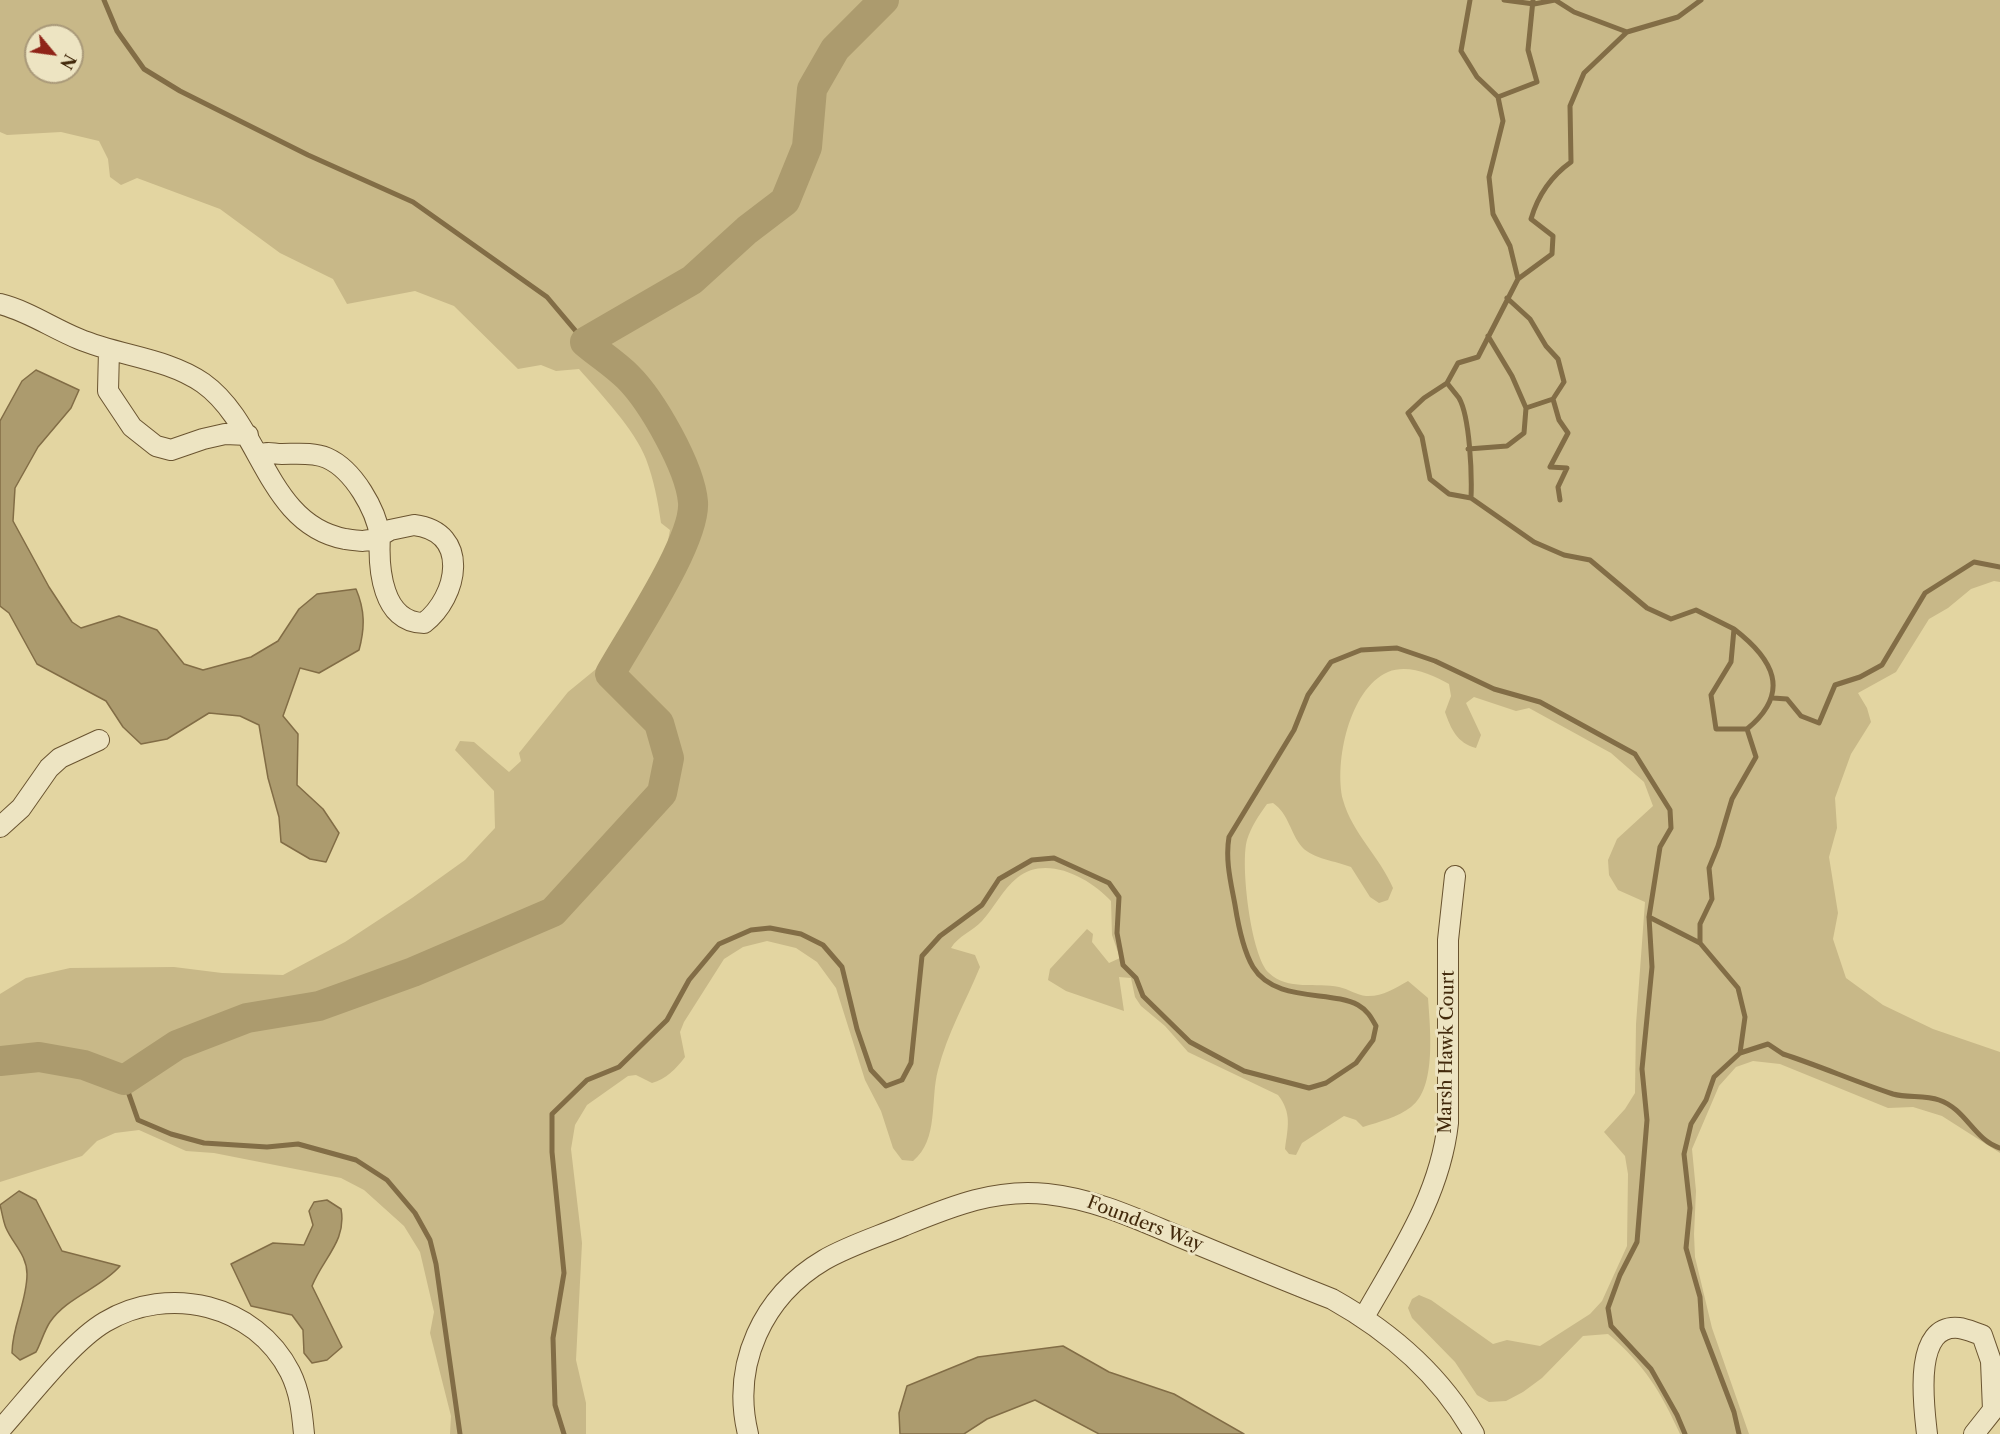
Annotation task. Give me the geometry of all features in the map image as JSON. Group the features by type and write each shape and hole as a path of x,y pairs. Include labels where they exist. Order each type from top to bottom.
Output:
{"street":[{"path":"0,304 109,350 155,362 202,382 232,412 248,435 259,455 283,498 313,528 334,537 357,541 372,541 380,536 390,530 414,525 436,532 447,542 454,563 447,594 441,608 424,622 406,621 390,605 379,558 380,536 377,520 351,477 338,464 325,457 296,453 259,455"},
{"path":"109,350 108,391 132,427 156,446 171,450 225,434 248,435"},
{"path":"0,827 21,808 49,768 60,758 99,740"},
{"name":"Marsh Hawk Court","path":"1364,1317 1430,1197 1445,1149 1448,1123 1448,940 1455,876"},
{"name":"Founders Way","path":"748,1434 743,1400 750,1348 761,1322 783,1291 803,1273 826,1258 961,1203 993,1195 1046,1194 1104,1206 1332,1299 1364,1317 1415,1358 1442,1388 1473,1434"},
{"path":"0,1430 84,1338 103,1323 131,1310 171,1302 198,1304 223,1312 247,1324 267,1341 290,1372 302,1408 304,1434"},
{"path":"1927,1434 1923,1395 1925,1353 1939,1334 1958,1328 1982,1335 1991,1361 1993,1410 1974,1434"}],"shaded area":[{"path":"0,0 2000,0 2000,582 1994,581 1971,589 1948,608 1929,619 1896,672 1858,693 1867,708 1871,722 1851,754 1835,798 1837,828 1829,857 1838,913 1833,939 1846,978 1883,1005 1933,1029 2000,1052 2000,1153 1942,1116 1913,1107 1888,1108 1780,1064 1753,1061 1736,1067 1719,1086 1692,1149 1696,1191 1694,1234 1695,1257 1712,1328 1749,1434 1680,1434 1666,1405 1642,1368 1608,1334 1583,1336 1542,1378 1506,1401 1489,1402 1477,1395 1455,1362 1412,1318 1408,1308 1412,1299 1419,1295 1431,1300 1493,1344 1507,1340 1540,1346 1590,1314 1602,1301 1627,1246 1628,1174 1625,1156 1604,1132 1625,1109 1635,1093 1636,1024 1645,902 1618,890 1609,875 1608,860 1617,839 1653,806 1644,782 1611,753 1529,708 1516,711 1474,697 1466,703 1481,735 1476,748 1469,746 1459,739 1445,712 1451,696 1449,684 1419,671 1396,670 1374,681 1363,694 1348,728 1341,767 1343,800 1347,812 1393,888 1388,900 1379,903 1370,897 1351,867 1318,857 1302,847 1283,813 1273,803 1267,804 1251,830 1245,852 1245,869 1252,930 1257,949 1263,964 1276,979 1293,984 1339,987 1366,996 1383,994 1408,981 1428,998 1430,1056 1428,1072 1425,1086 1411,1107 1363,1127 1356,1120 1344,1116 1302,1143 1296,1155 1289,1154 1285,1149 1287,1114 1278,1095 1188,1052 1165,1026 1141,1006 1135,997 1131,978 1119,977 1124,1011 1066,991 1048,980 1050,969 1087,929 1093,934 1092,942 1109,963 1120,958 1112,935 1111,901 1092,884 1080,877 1054,869 1041,868 1029,871 1017,878 982,921 951,948 975,955 980,967 938,1070 927,1142 913,1161 902,1160 893,1148 881,1111 865,1080 836,988 817,962 796,948 767,941 743,947 724,959 684,1022 680,1032 685,1057 678,1066 666,1076 652,1083 636,1075 628,1076 587,1105 575,1125 571,1149 582,1243 576,1360 586,1403 586,1434 450,1434 451,1416 430,1333 434,1312 420,1252 404,1226 364,1190 341,1178 214,1153 186,1151 139,1130 115,1133 97,1141 82,1156 0,1182 0,994 26,978 70,968 174,967 222,973 283,975 345,942 465,860 495,828 494,791 455,750 460,741 474,742 509,772 521,761 519,753 568,692 601,665 621,630 628,628 664,562 670,530 661,523 649,467 641,448 626,424 579,369 556,371 541,365 518,369 454,306 415,291 347,304 333,279 280,253 220,209 137,178 121,185 110,177 108,159 99,141 61,132 7,135 0,132"},
{"path":"36,370 79,390 71,408 38,447 15,488 13,521 49,587 72,622 81,628 119,616 157,630 184,664 203,670 251,657 278,641 299,609 317,594 356,589 363,619 359,650 319,673 300,668 283,716 298,734 297,785 323,809 339,833 326,862 310,859 281,842 279,817 268,778 259,725 240,716 209,713 167,739 141,744 123,727 106,701 37,664 9,613 0,606 0,421 22,381"},
{"path":"19,1191 36,1200 62,1251 120,1266 103,1281 57,1313 36,1352 20,1360 12,1353 27,1274 25,1261 6,1228 0,1205"},
{"path":"327,1200 341,1209 341,1231 312,1286 342,1347 327,1360 312,1363 304,1353 303,1330 292,1315 251,1306 231,1264 273,1243 304,1245 313,1225 309,1211 314,1202"},
{"path":"1063,1346 1109,1372 1174,1394 1244,1434 1099,1434 1035,1400 987,1419 964,1434 900,1434 899,1413 907,1386 978,1357"}],"waterway":[{"path":"104,0 117,31 144,69 180,91 308,155 413,202 547,297 585,342"},
{"path":"0,1061 39,1057 84,1065 124,1080 177,1045 247,1018 319,1006 413,972 553,912 662,793 669,758 659,723 610,674 674,564 691,519 693,502 685,471 677,453 648,402 628,377 585,342 692,280 747,230 785,201 807,147 812,89 835,49 884,0"},
{"path":"1470,0 1461,51 1477,77 1498,97 1503,121 1489,177 1493,214 1510,246 1518,279 1478,357 1458,363 1447,383 1424,398 1408,413 1422,437 1430,479 1449,494 1471,498 1534,542 1564,555 1590,560 1647,608 1671,619 1696,610 1734,629 1731,662 1711,695 1716,729 1747,729 1756,757 1732,799 1709,868 1712,899 1700,924 1700,943 1738,988 1745,1017 1740,1053"},
{"path":"1504,0 1534,4 1555,0 1574,12 1627,32"},
{"path":"1498,97 1537,82 1528,50 1533,0"},
{"path":"1518,279 1552,254 1553,236 1531,219 1546,187 1571,162 1570,106 1584,73 1627,32 1678,17 1701,0"},
{"path":"1507,298 1530,319 1546,346 1558,359 1564,382 1553,399 1526,408"},
{"path":"1468,449 1507,446 1524,433 1526,408 1512,376 1488,336"},
{"path":"1447,383 1459,398 1466,418 1471,461 1471,498"},
{"path":"1553,399 1559,420 1568,433 1550,467 1567,468 1558,487 1560,500"},
{"path":"1773,698 1787,699 1801,716 1819,723 1835,685 1860,677 1882,665 1925,593 1974,562 2000,567"},
{"path":"1734,629 1759,652 1772,676 1773,689 1769,702 1761,715 1747,729"},
{"path":"564,1434 555,1405 553,1338 564,1273 552,1152 552,1114 587,1080 619,1067 667,1020 689,980 719,944 751,930 770,928 801,934 823,945 842,967 857,1029 871,1070 886,1086 902,1080 911,1063 922,956 940,936 982,905 999,879 1032,860 1054,858 1109,883 1119,897 1117,933 1123,965 1136,978 1143,996 1190,1042 1244,1071 1309,1088 1326,1083 1356,1063 1373,1040 1376,1026 1364,1009 1347,1001 1289,991 1275,986 1253,967 1244,945 1238,920 1229,871 1228,846 1229,837 1294,730 1308,695 1331,662 1361,650 1397,648 1435,661 1494,689 1540,702 1635,754 1670,810 1671,828 1660,847 1649,917 1652,967 1642,1069 1647,1120 1637,1242 1620,1275 1608,1308 1611,1326 1651,1369 1685,1434"},
{"path":"1649,917 1700,943"},
{"path":"1739,1434 1734,1412 1702,1328 1700,1297 1686,1248 1690,1208 1684,1154 1691,1124 1706,1100 1714,1077 1740,1053 1768,1044 1783,1054 1893,1094 1928,1098 1948,1104 1983,1138 2000,1148"},
{"path":"124,1080 138,1120 171,1134 204,1143 267,1147 298,1144 356,1160 387,1180 415,1213 430,1240 436,1264 460,1434"}]}
